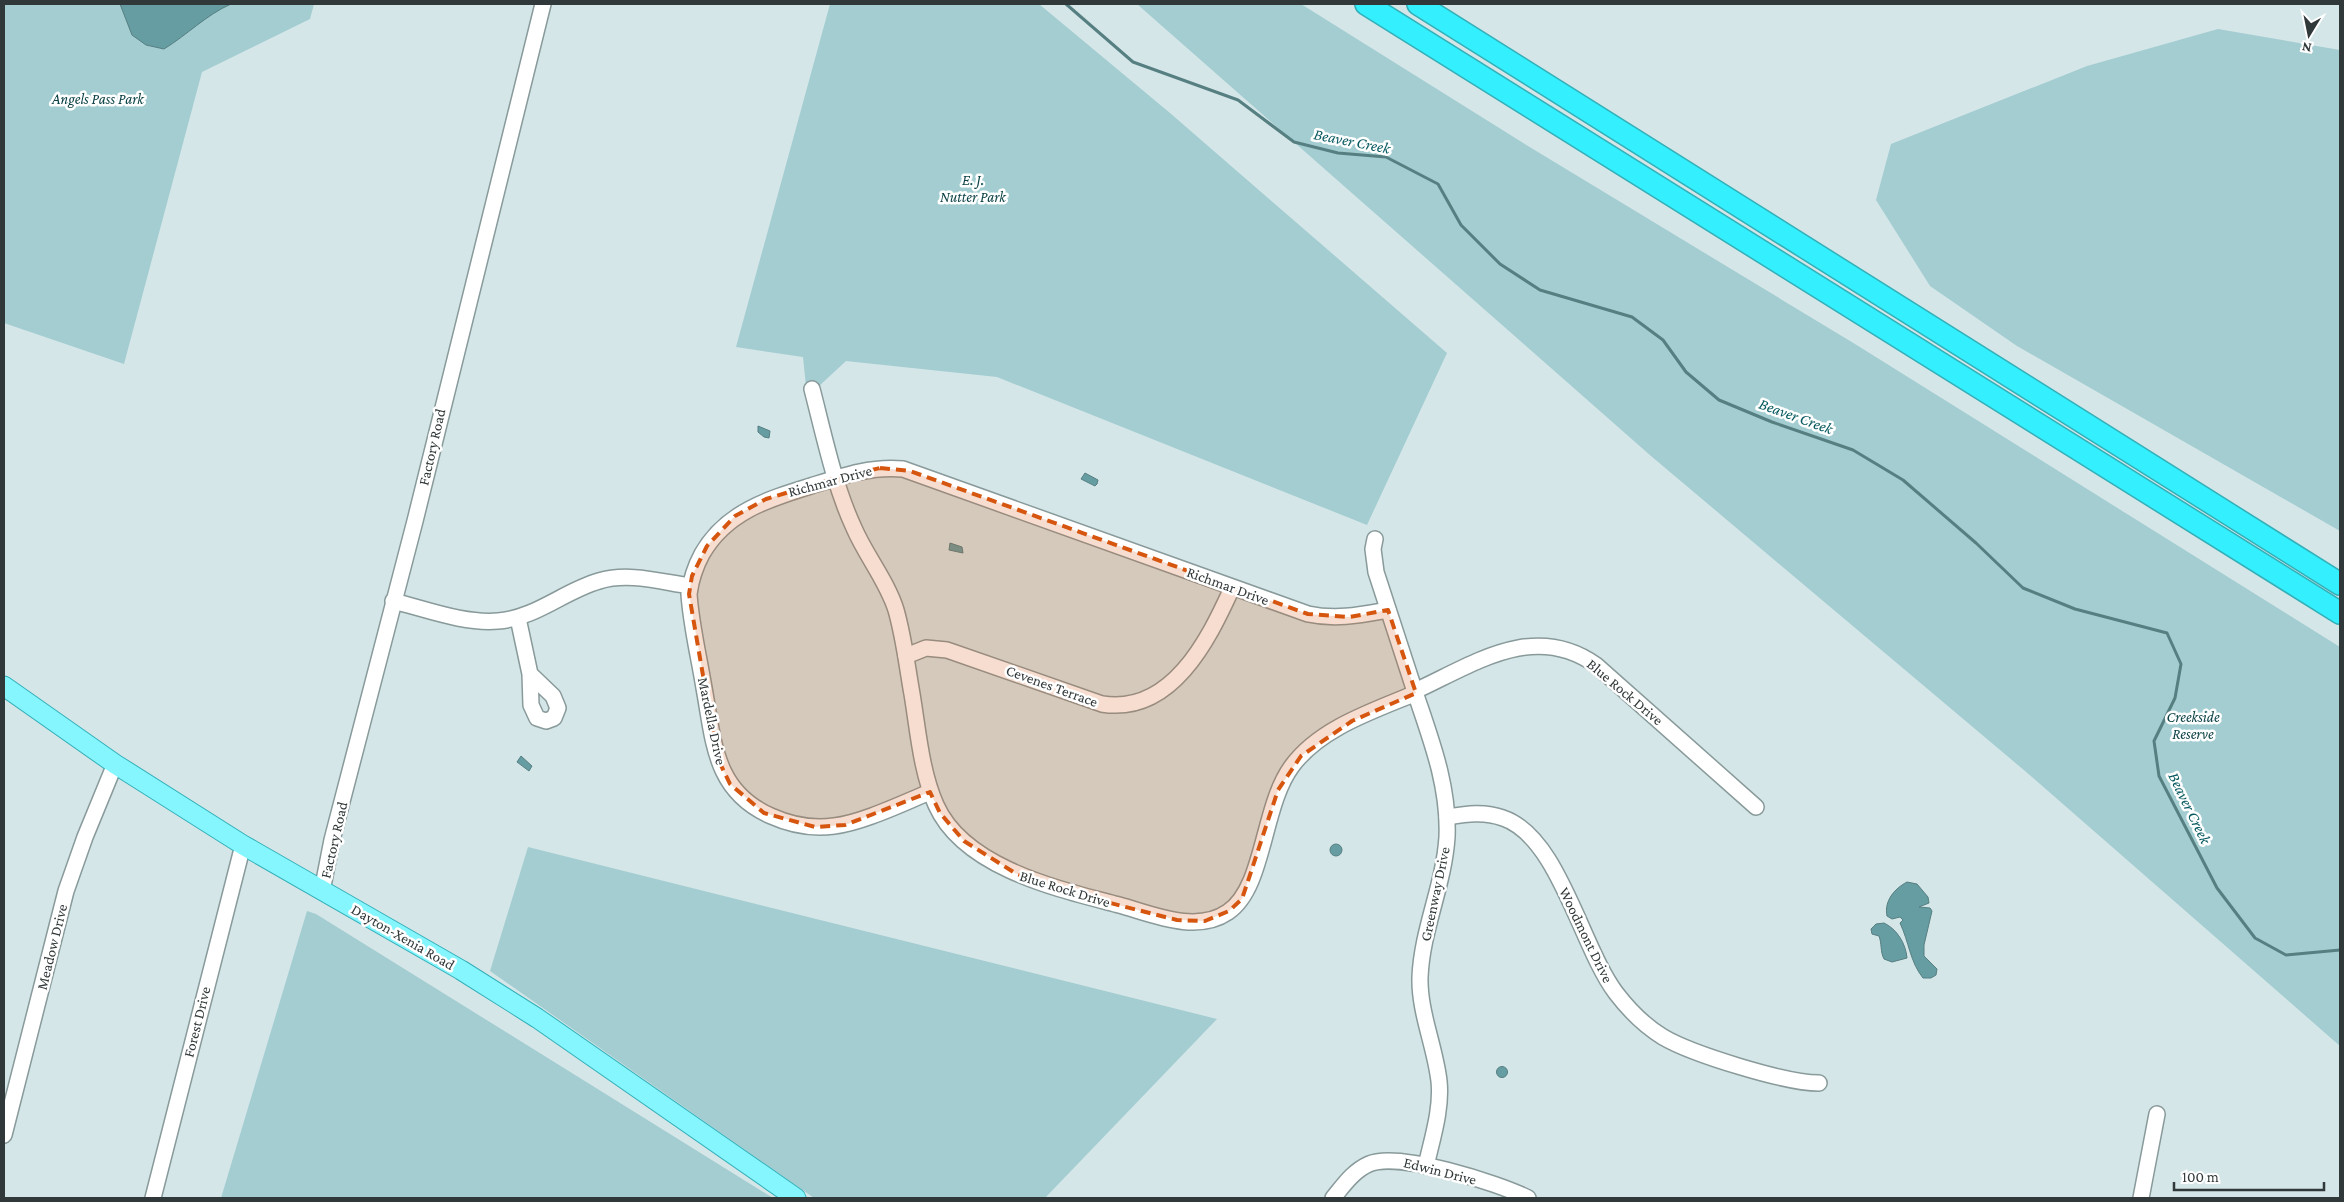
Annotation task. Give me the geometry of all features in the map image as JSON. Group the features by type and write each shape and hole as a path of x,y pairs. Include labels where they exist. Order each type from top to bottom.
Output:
{"highway":[{"path":"1366,4 2340,613"},
{"path":"1418,4 2340,584"}],"main road":[{"name":"Dayton-Xenia Road","path":"4,686 114,764 243,846 461,970 537,1018 796,1198"}],"street":[{"name":"Factory Road","path":"322,891 332,840 544,4"},
{"name":"Blue Rock Drive","path":"812,389 836,478 853,527 893,600 906,656 930,792 940,814 964,841 1015,873 1055,889 1177,920 1205,921 1229,911 1242,899 1252,878 1278,790 1301,756 1323,738 1352,721 1415,692 1508,650 1544,645 1568,649 1596,665 1756,807"},
{"name":"Richmar Drive","path":"690,586 692,576 707,546 735,516 766,499 836,478 880,468 910,471 1232,588 1322,617 1349,617 1388,610"},
{"name":"Greenway Drive","path":"1375,539 1374,560 1388,610 1438,764 1445,793 1444,866 1423,948 1420,979 1422,1000 1439,1080 1439,1099 1426,1166"},
{"path":"393,601 475,620 495,621 518,618 546,607 588,585 608,579 635,578 690,586"},
{"name":"Mardella Drive","path":"690,586 690,602 717,757 730,784 743,799 764,813 783,821 802,826 825,827 845,825 930,792"},
{"name":"Cevenes Terrace","path":"906,656 926,648 947,650 1102,704 1124,706 1140,703 1165,689 1191,660 1218,620 1232,588"},
{"path":"518,618 530,674"},
{"name":"Meadow Drive","path":"4,1136 66,891 84,837 114,764"},
{"name":"Woodmont Drive","path":"1446,817 1474,813 1494,815 1512,822 1530,835 1553,869 1605,978 1627,1006 1653,1030 1676,1044 1740,1065 1803,1083 1819,1083"},
{"name":"Forest Drive","path":"153,1198 243,846"},
{"path":"2141,1198 2157,1114"},
{"name":"Edwin Drive","path":"1333,1198 1354,1174 1375,1162 1394,1160 1426,1166 1487,1182 1528,1198"}],"highlighted area":[{"path":"880,468 910,471 1308,614 1349,617 1388,610 1416,693 1352,721 1301,756 1278,790 1242,899 1229,911 1205,921 1177,920 1055,889 1015,873 964,841 940,813 930,792 845,825 815,827 764,813 730,784 717,757 689,594 692,576 707,546 735,516 766,499 836,478"}],"green space":[{"name":"Angels Pass Park","path":"4,4 314,4 310,19 202,72 124,364 4,323"},
{"name":"E. J. Nutter Park","path":"830,4 1039,4 1170,113 1447,353 1367,525 997,377 846,361 818,387 806,386 803,357 736,347"},
{"name":"Creekside Reserve","path":"1137,4 1301,4 1528,146 1855,344 2340,647 2340,1046 2025,771 1651,456"},
{"path":"2218,29 2340,50 2340,531 2017,346 1930,286 1876,200 1891,144 2087,66"},
{"path":"528,847 1217,1019 1045,1198 814,1198 490,971"},
{"path":"307,911 316,914 773,1198 221,1198"}],"shaded area":[{"path":"120,4 231,4 213,14 164,49 146,45 132,35"},
{"path":"758,426 770,431 769,438 764,437 758,432"},
{"path":"1085,473 1098,480 1095,486 1081,479"},
{"path":"950,543 962,547 963,553 949,550"},
{"path":"521,756 532,766 529,771 517,762"},
{"path":"1336,844 1342,850 1336,856 1330,850"},
{"path":"1907,882 1917,884 1928,897 1929,903 1919,907 1930,908 1932,911 1924,945 1924,956 1937,969 1936,975 1931,978 1923,978 1912,959 1900,923 1903,920 1900,917 1892,919 1887,916 1887,905 1891,896"},
{"path":"1884,923 1893,929 1900,938 1905,947 1907,958 1892,962 1884,959 1879,936 1872,934 1871,929 1876,924"},
{"path":"1502,1066 1508,1072 1502,1078 1496,1072"}],"waterway":[{"name":"Beaver Creek","path":"1066,4 1133,62 1238,100 1294,142 1338,153 1386,157 1438,184 1461,225 1500,264 1540,290 1632,317 1663,340 1686,372 1719,400 1772,422 1853,450 1903,480 1976,543 2023,588 2075,609 2167,633 2181,664 2175,698 2154,741 2159,776 2217,888 2255,938 2286,955 2340,950"}]}
